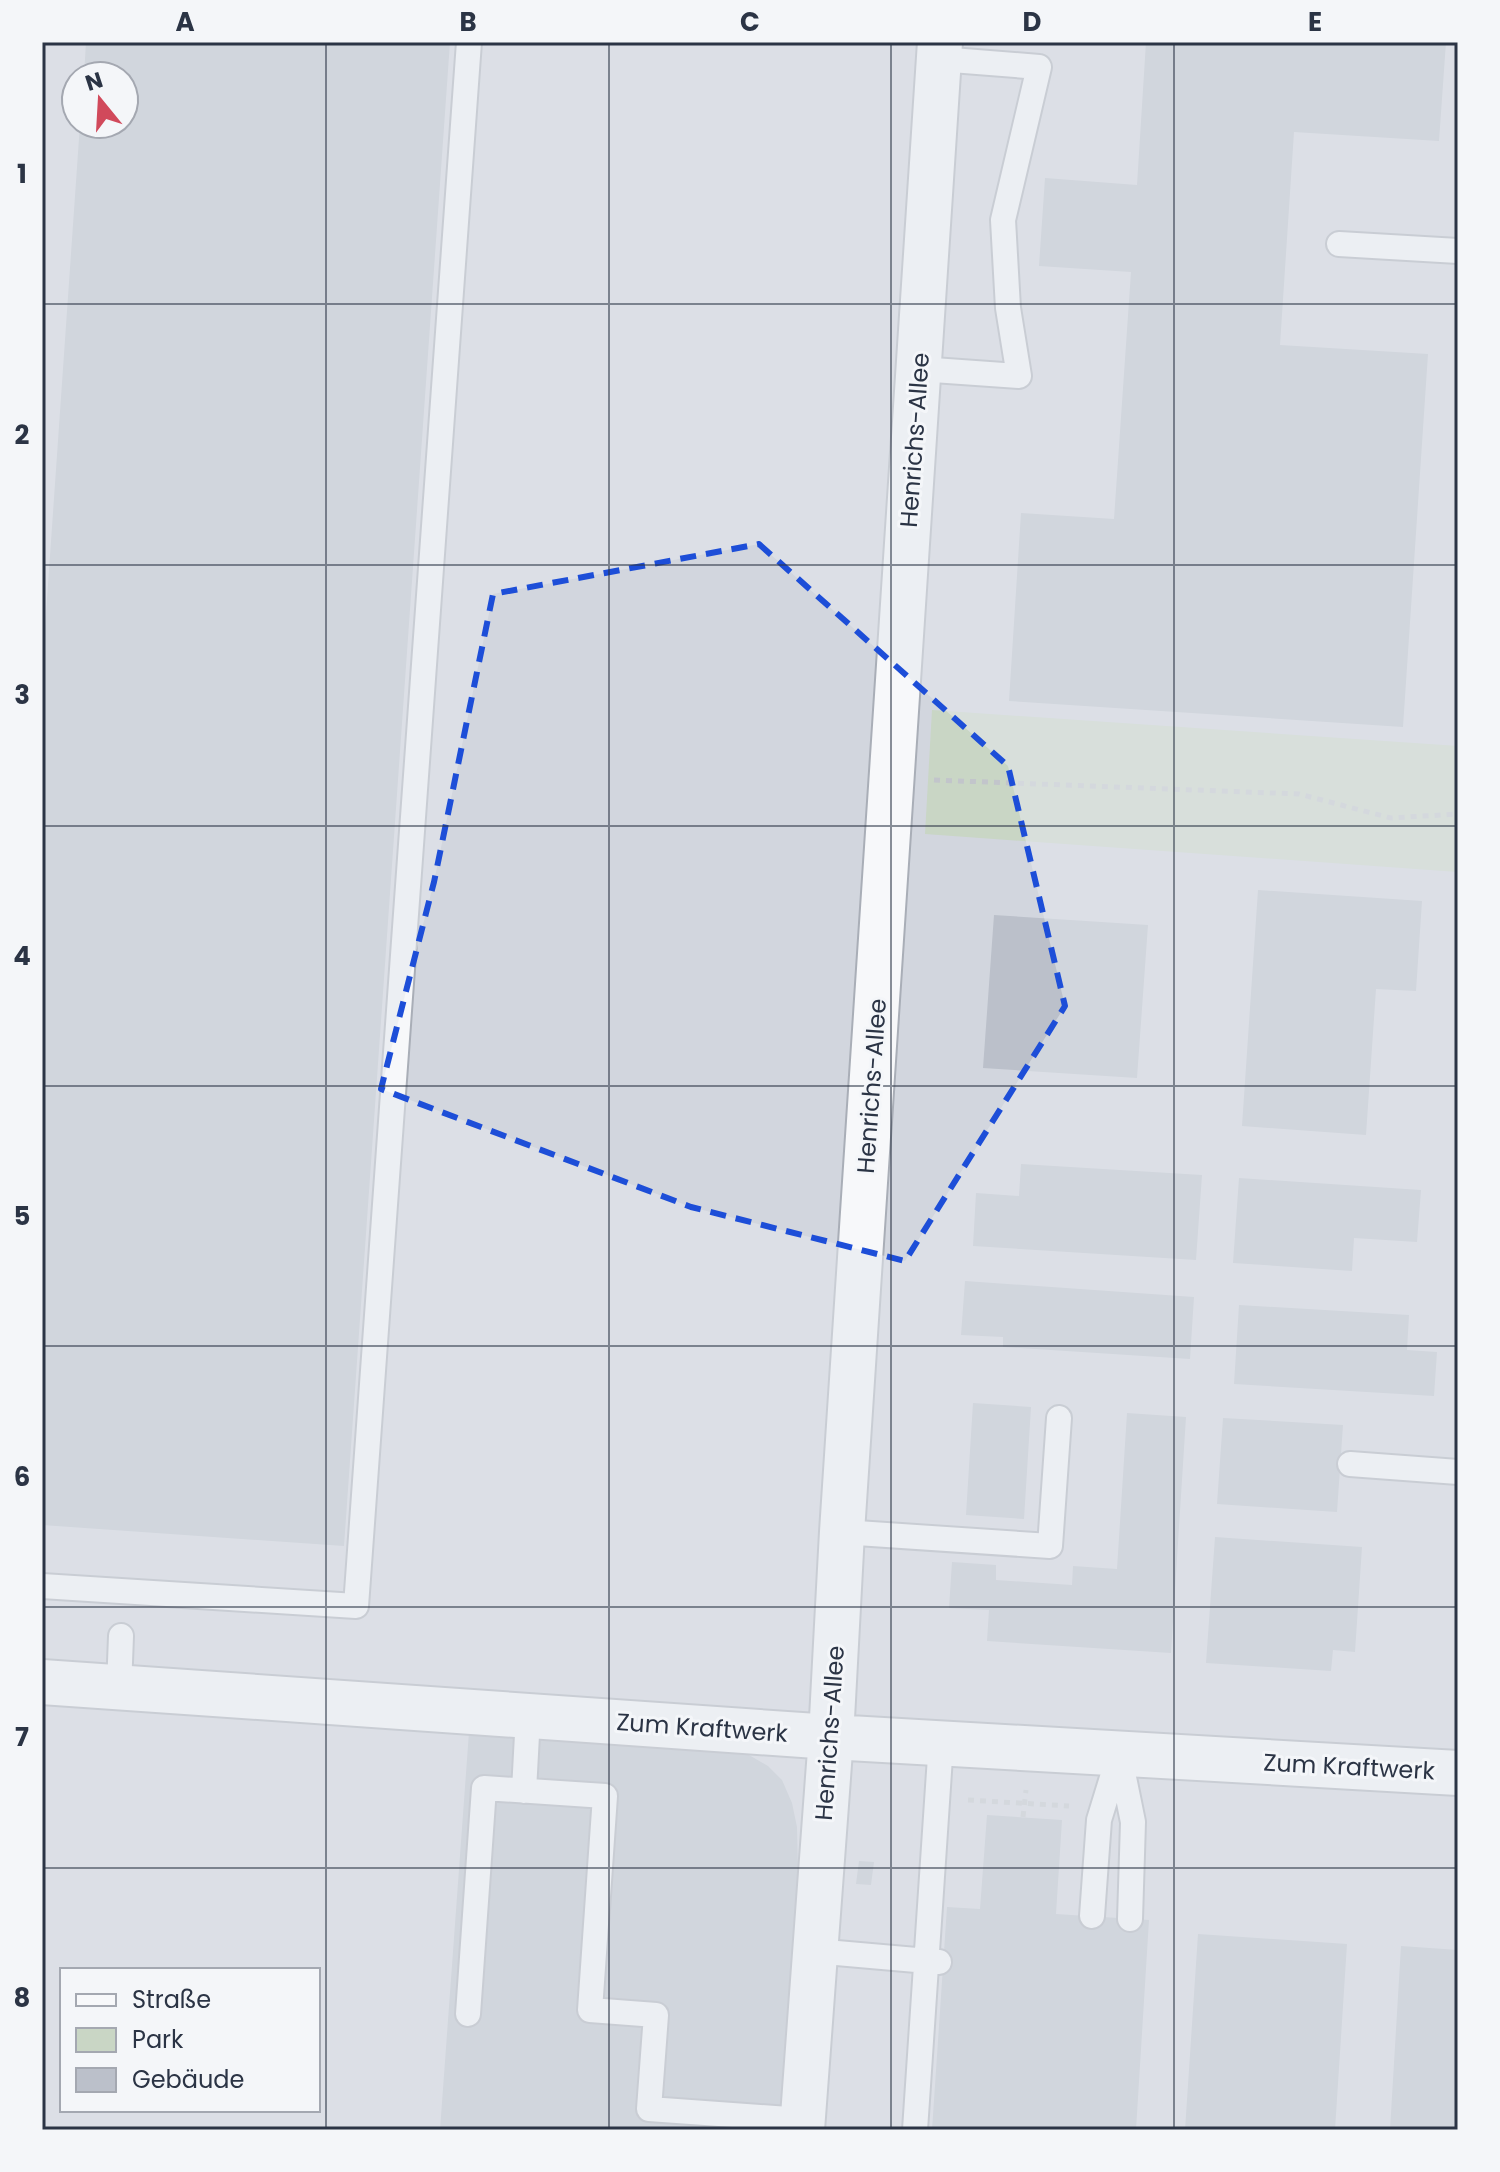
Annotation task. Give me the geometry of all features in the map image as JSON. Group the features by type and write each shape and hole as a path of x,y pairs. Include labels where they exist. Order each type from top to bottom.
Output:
{"street":[{"name":"Henrichs-Allee","path":"802,2125 831,1737 939,51"},
{"name":"Zum Kraftwerk","path":"42,1682 831,1737 1458,1773"}],"lane":[{"path":"42,1586 356,1606 469,42"},
{"path":"919,369 1019,376 1008,308 1003,220 1039,67 939,51"},
{"path":"1339,244 1458,251"},
{"path":"842,1532 1050,1546 1059,1418"},
{"path":"1350,1464 1458,1472"},
{"path":"119,1688 121,1636"},
{"path":"524,1791 528,1716"},
{"path":"915,2130 934,1962 941,1742"},
{"path":"1092,1916 1099,1820 1119,1753"},
{"path":"1119,1753 1133,1822 1130,1919"},
{"path":"468,2014 484,1788 605,1796 590,2010 656,2015 649,2109 694,2121 802,2125"},
{"path":"814,1951 934,1962"}],"path":[{"path":"893,779 1299,794 1391,818 1458,814"},
{"path":"937,1798 1102,1808"}],"highlighted area":[{"path":"759,544 1008,766 1065,1006 905,1261 691,1207 381,1089 434,882 493,594"}],"shaded area":[{"path":"42,42 1458,42 1458,2130 42,2130"}],"green space":[{"path":"932,710 1458,746 1458,872 925,834"}],"building":[{"path":"86,42 450,42 344,1546 42,1525 42,671 79,140 140,140 140,60 85,60"},
{"path":"1146,42 1446,42 1439,141 1294,132 1280,345 1428,354 1403,727 1009,701 1021,513 1114,519 1131,272 1039,266 1045,178 1137,185"},
{"path":"1258,890 1422,901 1416,991 1376,989 1366,1135 1242,1126"},
{"path":"994,915 1148,925 1137,1078 983,1068"},
{"path":"1021,1164 1202,1175 1196,1260 973,1246 976,1193 1019,1196"},
{"path":"1239,1178 1421,1190 1417,1242 1354,1238 1352,1271 1233,1263"},
{"path":"965,1281 1194,1297 1190,1359 1003,1347 1003,1337 961,1335"},
{"path":"1239,1305 1409,1315 1407,1350 1437,1352 1434,1396 1234,1384"},
{"path":"973,1403 1031,1407 1024,1519 966,1515"},
{"path":"1127,1413 1186,1417 1171,1653 987,1641 989,1610 949,1608 952,1562 996,1565 996,1580 1072,1585 1073,1566 1117,1569"},
{"path":"1223,1418 1343,1425 1337,1512 1217,1504"},
{"path":"1215,1537 1362,1547 1355,1652 1333,1650 1331,1671 1206,1663"},
{"path":"469,1732 732,1750 768,1766 782,1780 792,1803 797,1827 798,1870 780,2130 440,2130"},
{"path":"987,1815 1062,1820 1056,1914 1149,1920 1136,2130 932,2130 947,1907 980,1909"},
{"path":"859,1861 874,1862 871,1885 856,1884"},
{"path":"1198,1934 1347,1944 1335,2130 1185,2130"},
{"path":"1401,1946 1458,1950 1458,2130 1390,2130"}]}
